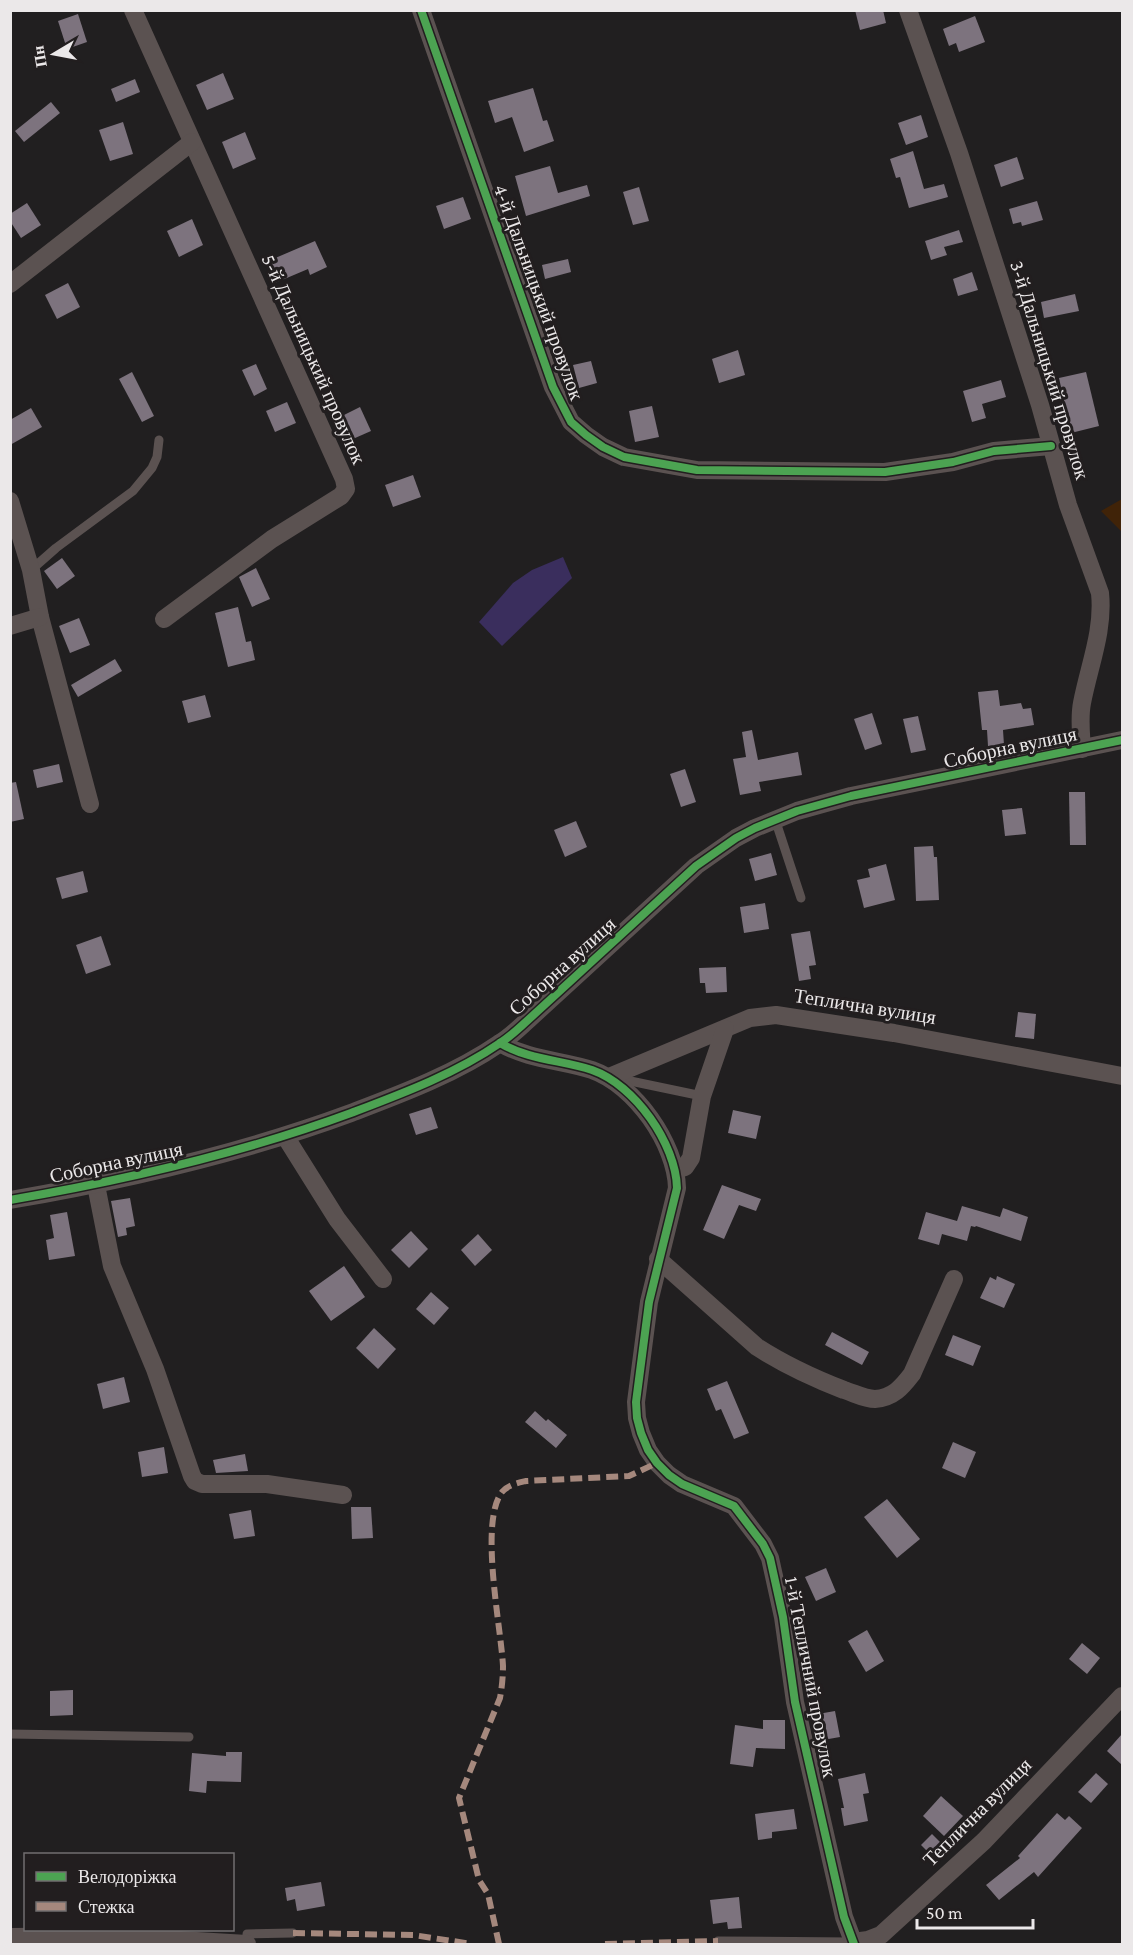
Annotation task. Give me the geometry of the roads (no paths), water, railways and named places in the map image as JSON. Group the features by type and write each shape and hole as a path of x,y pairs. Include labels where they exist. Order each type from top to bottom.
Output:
{"street":[{"name":"5-й Дальницький провулок","path":"134,10 344,479 346,489 341,496 272,538 164,619"},
{"name":"4-й Дальницький провулок","path":"420,10 553,387 571,423 586,435 624,457 697,470 885,472 953,462 994,451 1051,446"},
{"name":"3-й Дальницький провулок","path":"908,10 959,153 1068,505 1100,593 1100,626 1082,704 1080,722 1082,749"},
{"path":"10,284 192,142"},
{"path":"10,501 90,804"},
{"path":"10,626 40,617"},
{"name":"Соборна вулиця","path":"10,1200 96,1185 169,1168 285,1136 399,1094 471,1060 500,1043 528,1020 696,866 736,838 775,819 851,796 1122,740"},
{"name":"Теплична вулиця","path":"609,1077 750,1018 764,1015 786,1016 894,1033 1122,1076"},
{"path":"676,1170 685,1167 691,1158 702,1096 725,1029"},
{"name":"1-й Тепличний провулок","path":"500,1043 525,1055 574,1065 609,1077 645,1112 664,1141 676,1170 675,1197 658,1259 643,1335 636,1402 641,1433 648,1450 669,1475 682,1484 734,1506 763,1544 770,1558 783,1617 795,1702 844,1917 853,1943"},
{"path":"285,1136 337,1220 383,1279"},
{"path":"96,1185 112,1266 155,1369 195,1481 202,1484 267,1484 343,1495"},
{"path":"658,1259 757,1347 808,1376 874,1399 894,1394 912,1374 954,1279"},
{"name":"Теплична вулиця","path":"853,1943 881,1935 984,1841 1122,1696"},
{"path":"10,1937 112,1936 247,1944"}],"lane":[{"path":"30,570 133,491 152,468 157,457 159,440"},
{"path":"775,819 801,898"},
{"path":"609,1077 629,1079 702,1096"},
{"path":"10,1734 189,1737"},
{"path":"247,1944 246,1934 293,1933"},
{"path":"718,1941 853,1943"}]}
